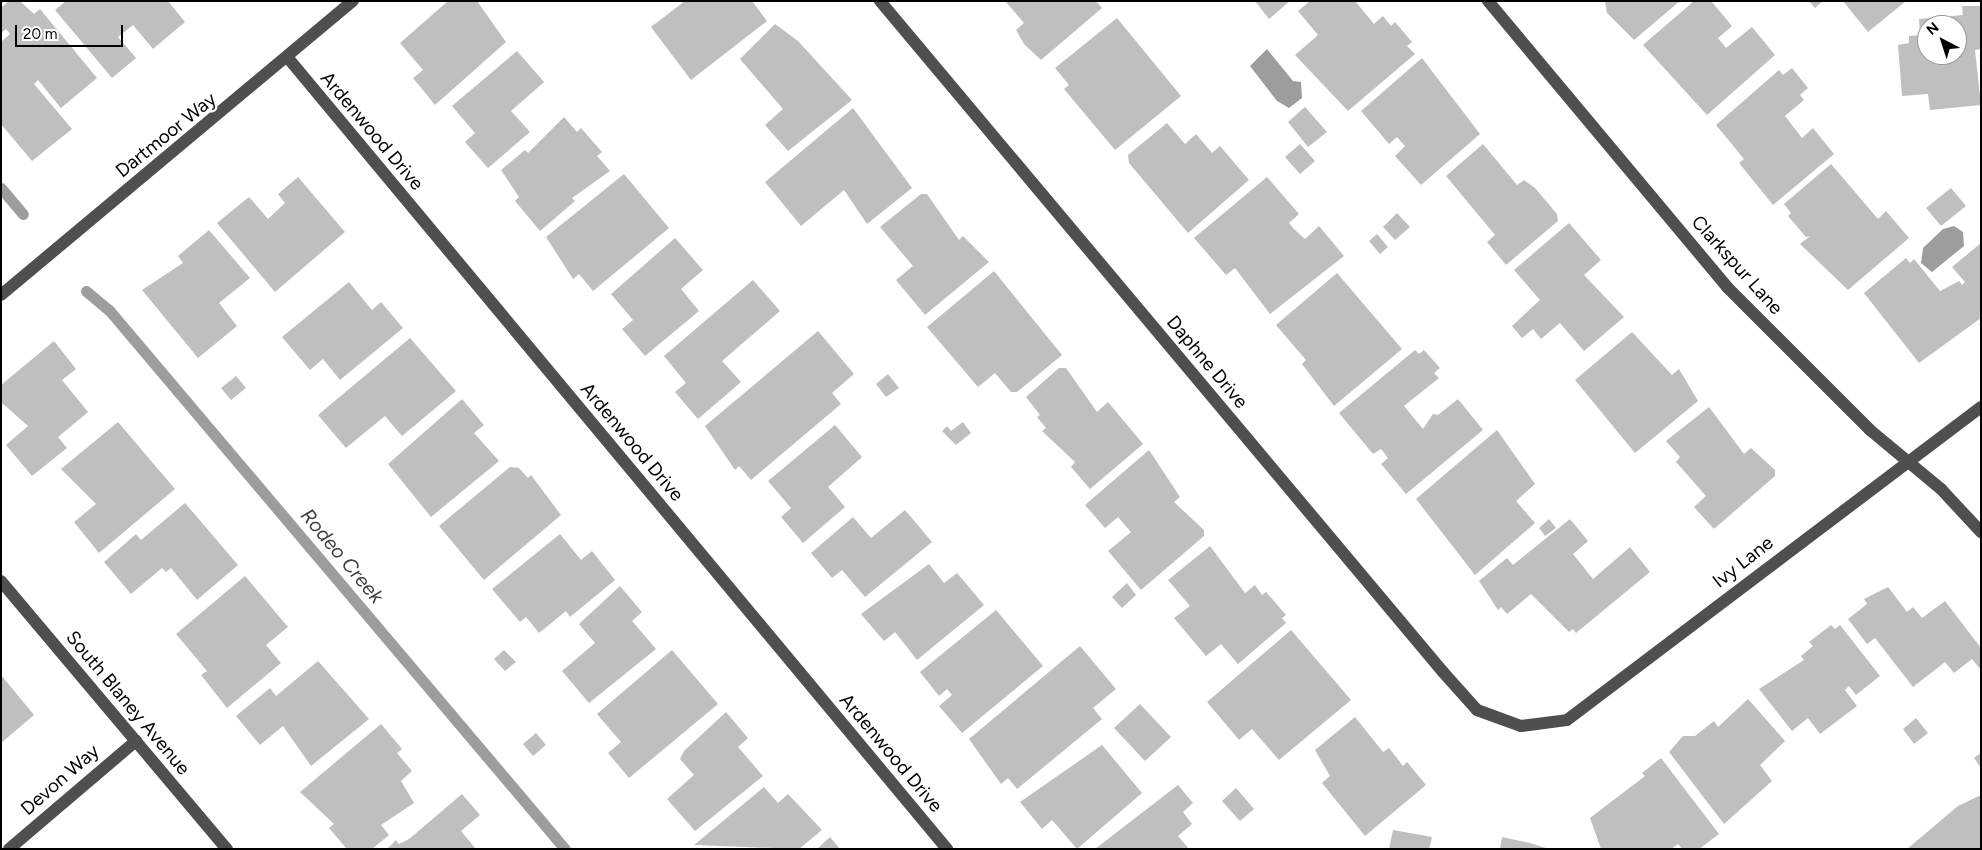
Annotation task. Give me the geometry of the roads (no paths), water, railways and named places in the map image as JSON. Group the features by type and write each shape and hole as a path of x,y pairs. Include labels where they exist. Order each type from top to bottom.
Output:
{"street":[{"name":"Dartmoor Way","path":"1,294 288,58 353,1"},
{"name":"Daphne Drive","path":"880,1 1477,710 1521,726"},
{"name":"Clarkspur Lane","path":"1488,1 1727,286 1870,430 1907,460 1981,532"},
{"name":"Ardenwood Drive","path":"288,58 947,849"},
{"name":"Ivy Lane","path":"1521,726 1567,720 1907,460 1981,407"},
{"name":"South Blaney Avenue","path":"1,581 227,849"},
{"name":"Devon Way","path":"9,849 136,741"}],"waterway":[{"name":"Rodeo Creek","path":"1,188 23,214"},
{"name":"Rodeo Creek","path":"86,291 109,310 565,849"}]}
